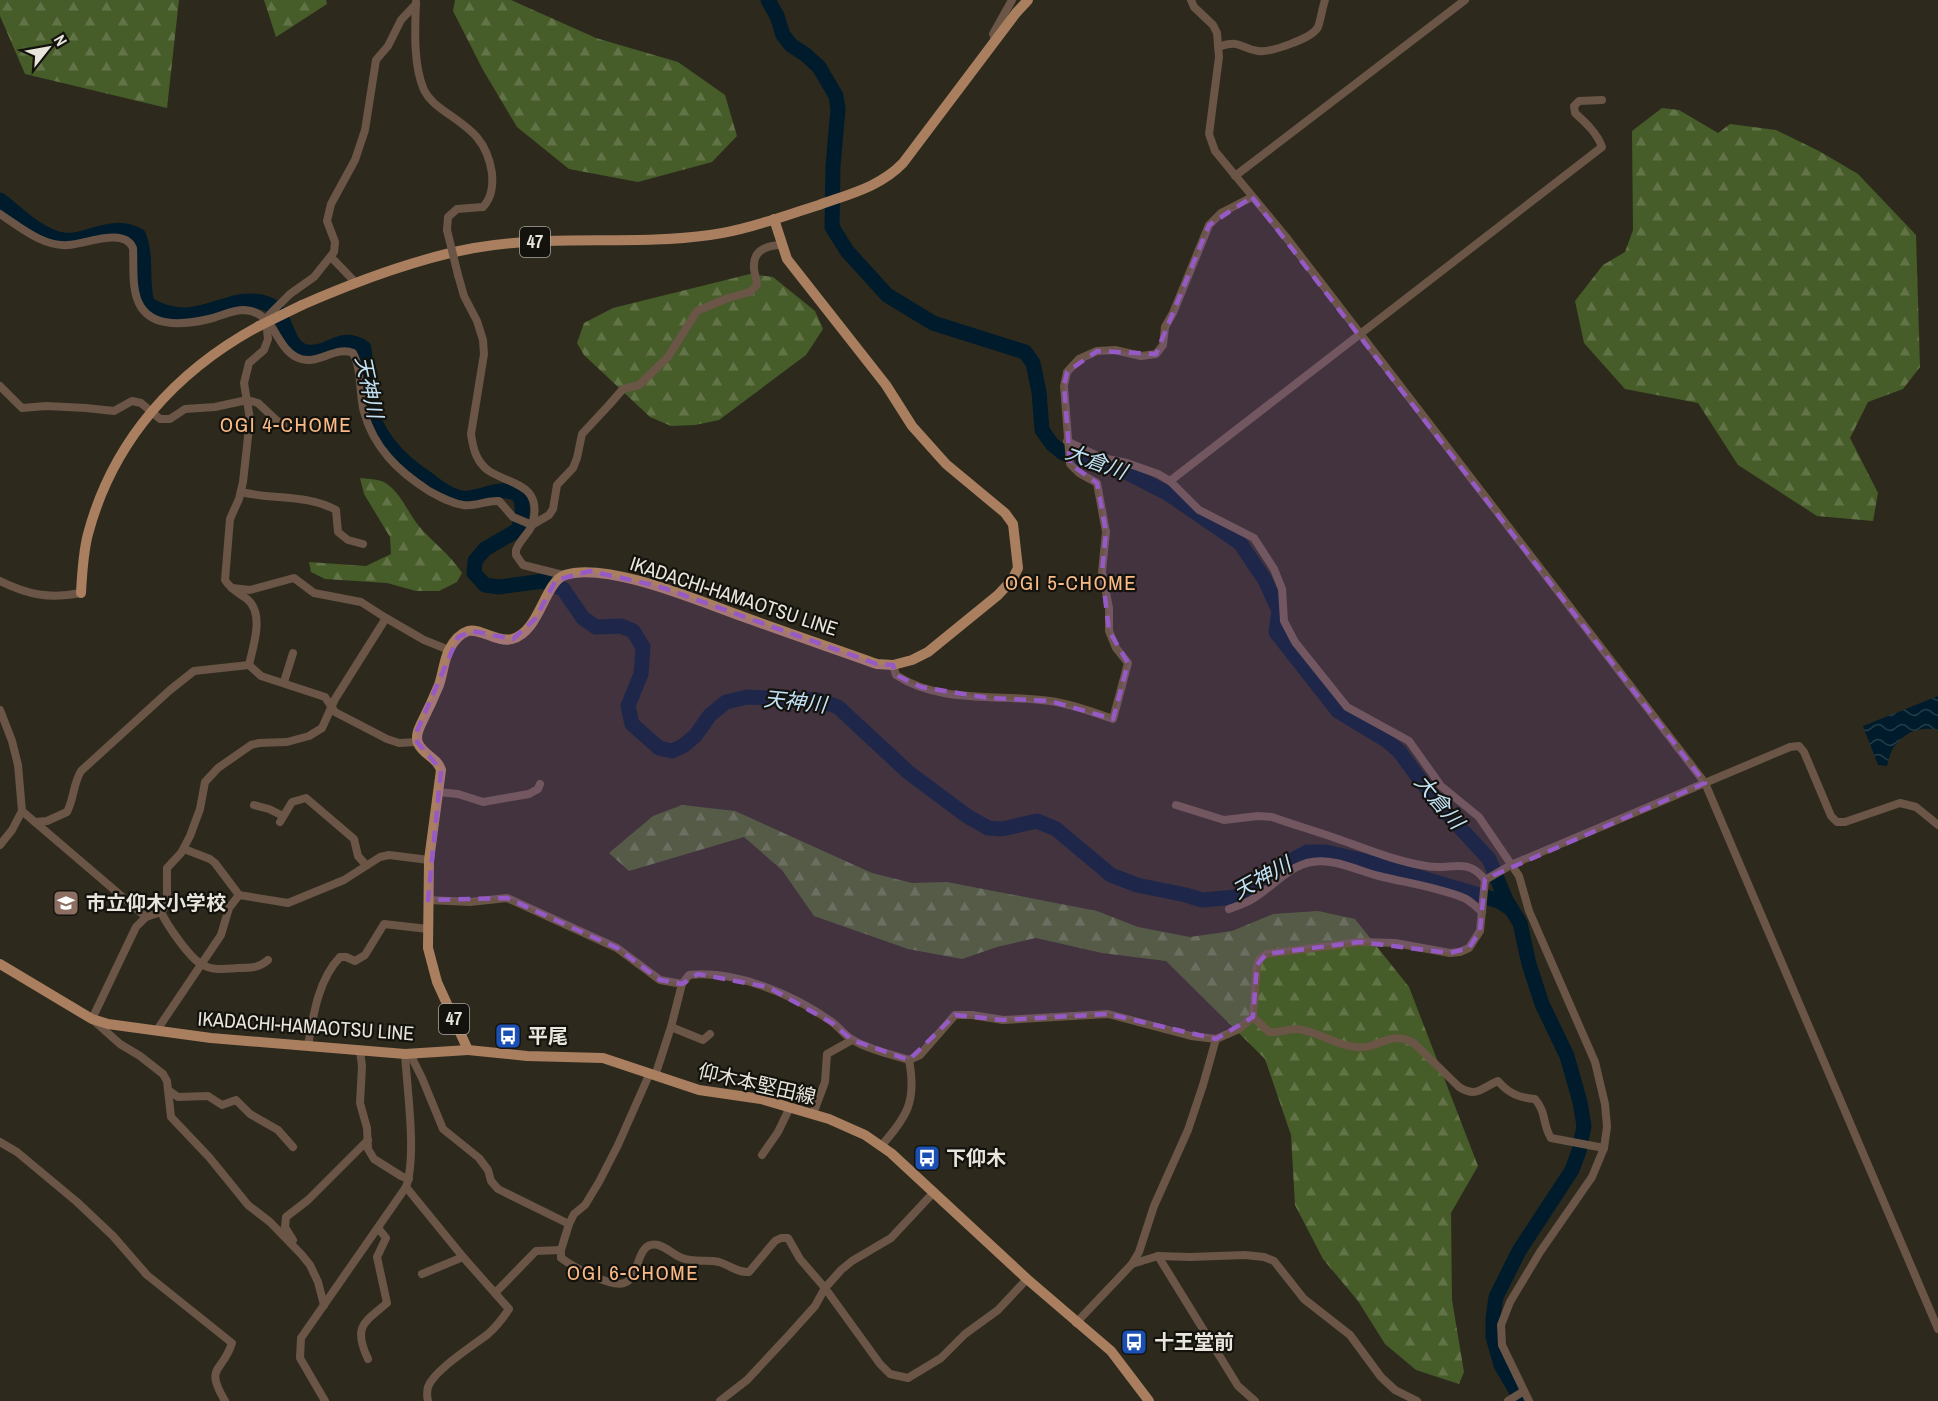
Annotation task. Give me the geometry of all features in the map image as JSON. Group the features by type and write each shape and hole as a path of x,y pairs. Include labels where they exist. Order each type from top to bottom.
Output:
{"main road":[{"name":"47","path":"81,593 88,535 98,503 128,446 150,411 183,378 213,354 265,321 356,283 474,248 527,242 639,240 709,235 774,219 858,192 876,184 903,163 1028,0"},
{"name":"IKADACHI-HAMAOTSU LINE","path":"560,578 590,571 658,586 877,664 893,665 912,660 928,652 998,595 1012,580 1018,568 1013,524 1005,513 946,464 912,426 879,376 788,259 774,219"},
{"path":"417,742 417,731 439,683 449,650 458,637 472,631 503,640 513,639 522,634 535,619 560,578"},
{"name":"47","path":"417,742 441,770 429,860 428,948 434,973 468,1050"},
{"name":"IKADACHI-HAMAOTSU LINE","path":"0,964 92,1019 108,1024 210,1038 360,1051 407,1054 468,1050"},
{"name":"仰木本堅田線","path":"468,1050 528,1056 603,1058 699,1090 753,1097 790,1107 829,1119 865,1135 934,1192 1027,1279 1111,1351 1149,1401"}],"street":[{"path":"996,40 993,34 1012,0"},
{"path":"1191,0 1213,25 1217,33 1217,82 1209,134 1215,151 1286,237 1705,783 1938,1329"},
{"path":"1218,47 1239,43 1261,52 1273,50 1311,35 1317,29 1324,0"},
{"path":"1235,176 1464,0"},
{"path":"416,2 416,48 424,89 438,107 472,129 486,150 490,162 492,179 490,199 483,207 457,209 448,217 447,230 464,296 477,321 483,340 484,354 471,434 473,447 476,456 489,471 520,484 528,492 533,502 535,513 516,550 519,561 523,565 560,578"},
{"path":"249,665 256,634 254,609 248,600 229,587 225,580 230,519 241,492 250,419 244,383 249,363 264,350 268,339 265,321 290,294 314,277 331,256 336,243 327,221 331,204 352,166 365,130 376,60 388,46 400,20 416,2"},
{"path":"1170,481 1602,147 1594,132 1575,113 1574,106 1579,101 1602,100"},
{"path":"893,665 897,675 921,687 989,698 1050,701 1113,719 1128,663 1116,648 1109,631 1109,608 1102,572 1106,532 1097,483 1079,473 1070,464 1064,386 1067,372 1080,359 1096,351 1115,350 1141,356 1156,354 1163,345 1165,327 1173,313 1209,225 1221,213 1252,197"},
{"path":"0,214 27,232 64,246 104,239 126,238 133,248 136,292 141,307 158,320 188,324 233,311 245,310 258,314 275,330 284,348 300,359 315,361 345,351 353,353 364,412 371,431 388,459 405,475 436,495 465,506 499,501 513,517 529,524 549,515 553,509 557,485 573,468 582,434 623,389 639,385 668,357 698,311 728,298 750,292 757,285 753,265 759,251 766,247 783,245"},
{"path":"331,256 356,283"},
{"path":"0,386 22,408 46,406 114,411 132,402 141,404 160,419 171,419 185,409 215,407 247,400 258,403 283,424"},
{"path":"1067,441 1102,458 1146,468 1170,481 1199,510 1254,538 1274,569 1282,589 1284,621 1295,642 1347,707 1409,741 1441,786 1479,817 1519,876 1529,911 1594,1062 1605,1104 1607,1126 1604,1148 1592,1177 1540,1251 1510,1302 1501,1325 1502,1345 1529,1401"},
{"path":"241,492 320,502 336,510 338,532 348,540 363,544"},
{"path":"229,587 239,591 250,590 294,578 314,592 361,602 424,640 449,650"},
{"path":"0,581 22,591 47,596 81,593"},
{"path":"324,1305 310,1264 270,1222 248,1205 209,1157 171,1117 167,1081 163,1074 120,1044 92,1019 136,927 146,916 161,912 167,905 167,868 184,849 200,809 206,782 218,768 251,746 260,743 286,742 322,728 332,707 387,618"},
{"path":"284,682 293,653"},
{"path":"35,822 47,821 67,812 76,780 81,771 194,671 249,665 261,676 325,696 335,712 387,739 399,743 417,742"},
{"path":"0,710 18,765 22,811 12,830 0,845"},
{"path":"1486,880 1511,865 1790,747 1799,747 1804,752 1831,816 1837,822 1845,822 1900,802 1916,807 1938,825"},
{"path":"438,792 458,794 483,802 529,794 540,784"},
{"path":"255,805 269,809 282,819 292,802 306,798 312,801 354,839 358,856 366,865"},
{"path":"1176,805 1224,820 1258,816 1272,818 1387,857 1428,867 1452,867 1464,864 1475,869 1486,880"},
{"path":"22,811 146,916"},
{"path":"184,849 210,859 239,895 288,903 344,880 380,857 389,855 429,860"},
{"path":"1229,909 1252,900 1302,865 1312,862 1326,862 1375,876 1439,890 1466,899 1482,908"},
{"path":"1027,1279 998,1310 965,1334 941,1358 908,1378 890,1374 880,1364 825,1288 800,1259 788,1238 775,1241 749,1272 744,1273 717,1262 683,1259 657,1245 650,1245 641,1255 632,1278 625,1283 617,1284 576,1268 561,1258 561,1250 574,1214 585,1205 599,1182 652,1075 671,1027 682,984 689,975 746,980 768,987 832,1023 852,1040 909,1060 920,1055 955,1015 1003,1020 1108,1014 1191,1036 1216,1039 1239,1029 1253,1017 1257,965 1266,954 1360,942 1395,943 1450,952 1460,952 1469,948 1480,931 1486,880"},
{"path":"158,1030 221,935 229,908 239,895"},
{"path":"428,900 470,902 507,898 617,948 660,980 682,984"},
{"path":"161,912 167,926 201,964 218,969 253,968 268,960"},
{"path":"308,1046 316,1001 333,964 340,957 356,961 365,956 384,924 428,929"},
{"path":"1253,1017 1269,1032 1297,1029 1356,1048 1370,1046 1389,1038 1407,1039 1466,1091 1472,1093 1479,1091 1498,1081 1504,1089 1521,1098 1535,1098 1542,1107 1551,1138 1604,1148"},
{"path":"671,1027 703,1040 710,1034"},
{"path":"1076,1323 1132,1264 1139,1252 1154,1206 1188,1130 1216,1039"},
{"path":"813,1114 825,1082 827,1054 852,1040"},
{"path":"360,1051 362,1066 360,1102 368,1149 374,1159 408,1183 463,1257 509,1309 502,1321 434,1378 429,1386 428,1401"},
{"path":"407,1054 422,1078 443,1129 479,1158 498,1189 569,1224"},
{"path":"325,1401 300,1358 301,1338 408,1183 411,1158 407,1054"},
{"path":"881,1146 902,1122 910,1102 912,1076 909,1060"},
{"path":"168,1090 178,1097 208,1096 222,1106 236,1100 250,1114 278,1130 293,1147"},
{"path":"762,1155 778,1132 790,1107"},
{"path":"295,1247 297,1244 285,1227 286,1217 308,1200 368,1140"},
{"path":"0,1142 17,1152 77,1202 113,1236 147,1275 232,1343 229,1352 216,1371 214,1380 225,1401"},
{"path":"720,1401 747,1380 789,1335 815,1306 825,1288 841,1270 891,1238 934,1192"},
{"path":"368,1359 361,1343 360,1329 387,1303 377,1257 386,1238 378,1228"},
{"path":"496,1292 536,1251 561,1250"},
{"path":"1132,1264 1158,1256 1245,1254 1264,1257 1274,1262 1304,1299 1350,1335 1380,1377 1395,1390 1417,1401"},
{"path":"1158,1256 1238,1386 1255,1401"},
{"path":"422,1274 463,1257"},
{"path":"1508,1401 1524,1391"}],"highlighted area":[{"path":"1252,197 1705,783 1485,879 1480,931 1469,948 1450,953 1360,942 1266,954 1257,965 1253,1017 1216,1039 1108,1014 1003,1020 955,1015 909,1060 852,1040 832,1023 768,987 698,974 682,984 660,980 617,948 507,898 428,900 441,770 417,742 417,731 458,637 472,631 513,639 535,619 556,580 590,571 658,586 877,664 893,665 896,675 921,687 989,698 1050,701 1113,719 1128,663 1109,631 1102,572 1106,532 1097,483 1070,464 1064,386 1067,372 1097,351 1156,354 1209,225"}],"green space":[{"path":"0,0 179,0 167,108 25,74 0,16"},
{"path":"264,0 326,0 327,4 276,37"},
{"path":"455,0 511,0 596,38 678,62 725,95 737,136 712,162 638,182 569,169 517,127 483,70 453,11"},
{"path":"1662,108 1679,110 1718,133 1730,124 1776,130 1819,151 1858,174 1916,235 1920,367 1903,389 1868,402 1850,438 1878,493 1873,521 1817,516 1738,465 1698,403 1625,389 1584,343 1575,301 1603,265 1625,252 1633,230 1632,131"},
{"path":"750,274 773,277 815,311 823,329 806,355 719,420 695,425 671,426 650,417 584,355 577,343 584,323 613,308"},
{"path":"360,478 384,482 397,493 418,525 462,573 457,582 439,591 416,591 387,583 325,579 311,572 309,562 366,566 391,554 390,537 364,494"},
{"path":"682,805 735,811 872,873 912,883 947,882 1097,911 1138,927 1190,937 1232,931 1273,914 1318,911 1355,919 1409,987 1478,1166 1451,1213 1452,1300 1464,1372 1459,1384 1416,1370 1385,1344 1358,1301 1323,1259 1295,1205 1291,1135 1265,1059 1166,961 1102,953 1036,938 997,947 962,959 908,949 814,916 782,870 744,837 629,871 609,853 653,816"}],"water":[{"path":"1938,696 1938,730 1913,731 1898,742 1887,766 1878,765 1863,726"}],"waterway":[{"name":"大倉川","path":"768,0 777,16 783,35 791,45 819,67 836,96 838,109 833,166 832,227 847,251 887,295 933,323 1025,352 1033,363 1039,392 1042,430 1052,444 1063,453 1122,470 1167,493 1240,543 1265,580 1279,611 1276,632 1338,711 1386,740 1399,751 1438,804 1489,859 1506,900 1520,923 1529,964 1542,1004 1567,1056 1584,1126 1572,1170 1519,1251 1496,1297 1493,1337 1501,1365 1522,1401"},
{"name":"天神川","path":"0,200 34,227 58,239 78,239 118,230 139,236 143,253 147,304 166,312 182,315 198,314 239,302 253,301 268,304 274,308 294,344 307,352 315,352 348,342 364,348 372,415 383,436 398,455 438,487 457,497 469,498 497,491 519,495 522,517 518,530 485,549 475,561 474,573 485,585 499,587 543,581 563,589 583,618 596,627 621,626 633,631 643,647 641,674 628,706 632,724 659,748 672,751 683,746 695,736 710,715 726,702 747,697 819,700 838,707 908,772 967,816 988,828 1002,829 1037,821 1056,829 1111,875 1137,885 1202,900 1236,897 1283,865 1307,852 1326,852 1361,860 1499,901 1511,909"}],"place":[{"name":"市立仰木小学校","path":"66,903"},
{"name":"平尾","path":"508,1036"},
{"name":"下仰木","path":"927,1158"},
{"name":"十王堂前","path":"1134,1342"}],"district":[{"name":"OGI 4-CHOME","path":"286,425"},
{"name":"OGI 5-CHOME","path":"1071,583"},
{"name":"OGI 6-CHOME","path":"633,1273"}]}
